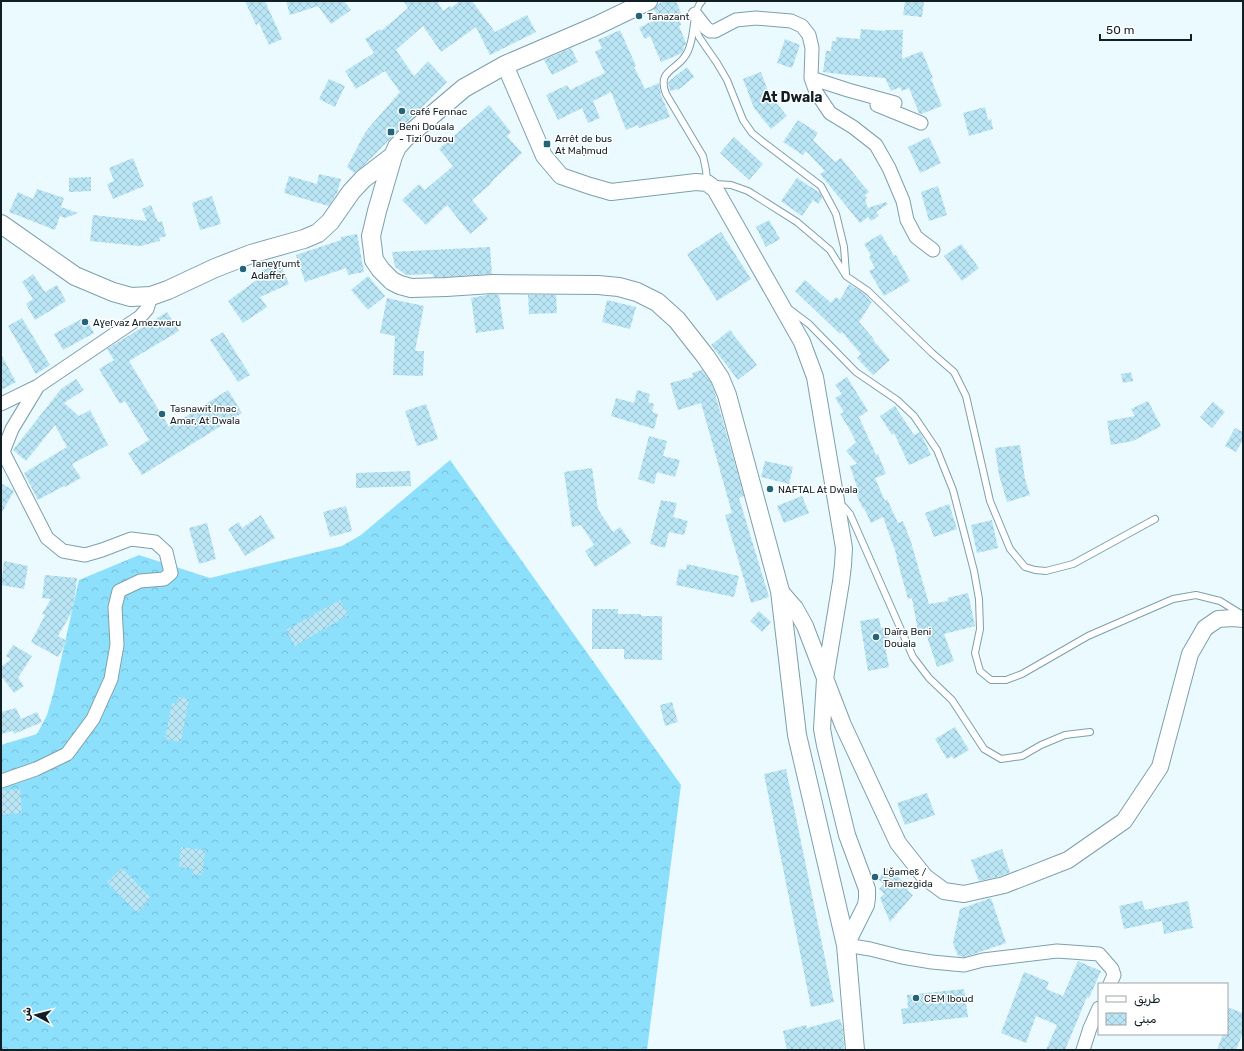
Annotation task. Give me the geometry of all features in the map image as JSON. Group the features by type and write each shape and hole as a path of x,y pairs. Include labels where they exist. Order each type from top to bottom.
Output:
{"main road":[{"path":"648,1 596,26 505,65 464,88 405,138 397,147 393,156 377,211 371,236 374,260 392,281 400,286 411,288 446,288 492,284 619,287 637,292 658,302 677,320 706,357 720,378 727,395 780,591 796,735 846,944 855,1050"},
{"path":"1,224 74,276 113,292 131,297 151,296 251,254 304,239 318,233 330,222 363,179 393,156"}],"street":[{"path":"695,14 710,31 715,31 736,20 756,18 791,21 802,26 809,35 812,48 811,78 816,92 830,113 853,127 876,145 889,168 903,201 908,220 916,237 933,250"},
{"path":"505,65 544,156 560,176 611,192 696,182 707,183 715,189 802,342 815,377 844,548 844,565 833,640 825,679 822,729 847,835 867,889 866,905 846,944 902,957 964,965 989,959 1057,950 1099,954 1112,969 1114,975 1110,983"},
{"path":"811,78 894,103"},
{"path":"848,90 864,102 880,106 921,123"},
{"path":"1,404 38,386 140,317 147,309 151,296"},
{"path":"1,781 36,769 67,754 94,719 111,679 117,645 115,607 119,591 140,581 164,579 171,573 166,552 155,542 131,539 85,555 63,551 47,538 3,452 12,429 38,386"},
{"path":"780,591 795,608 805,626 843,725 898,843 925,877 944,891 964,894 1004,885 1068,860 1124,821 1160,766 1190,654 1205,628 1218,619 1243,619"},
{"path":"1082,1050 1098,1010"}],"lane":[{"path":"702,1 695,14 691,43 688,52 683,60 666,74 663,80 666,94 703,156 707,183 731,185 748,191 797,222 830,250 846,276 868,290 932,353 954,372 966,396 990,502 1010,549 1025,567 1046,571 1073,564 1156,519"},
{"path":"695,14 696,29 724,74 743,120 752,133 821,186 836,214 844,247 846,276"},
{"path":"780,302 809,324 856,372 897,400 914,416 937,450 953,490 974,571 979,599 980,629 975,653 980,671 991,680 1006,680 1022,674 1088,636 1173,599 1196,595 1220,601 1243,616"},
{"path":"836,503 844,507 850,514 913,657 929,678 952,700 984,749 1001,759 1022,756 1041,745 1065,736 1090,732"}],"green space":[{"path":"450,460 681,785 647,1050 1,1050 1,745 37,734 47,715 54,691 79,580 139,555 210,578 342,546 361,535"}],"building":[{"path":"245,1 265,1 282,39 269,45 259,23 256,25"},
{"path":"286,1 344,1 351,10 331,24 318,6 290,15"},
{"path":"403,1 437,1 443,11 450,6 451,8 460,1 472,1 495,32 527,15 536,32 490,55 476,27 441,52 423,26 396,50 414,76 428,61 447,82 363,166 354,173 347,167 366,131 400,92 385,71 356,89 345,71 374,53 365,39 380,29 381,31 408,8"},
{"path":"665,1 676,1 684,20 680,21 681,25 679,26 686,45 683,46 684,48 682,53 661,62 650,36 645,39 639,28 658,18 654,9 658,4"},
{"path":"905,1 924,1 922,17 903,15"},
{"path":"861,29 885,31 903,30 902,59 922,51 942,106 921,114 919,113 909,88 902,91 900,87 891,91 885,78 823,72 826,51 831,51 832,41 836,41 836,37 860,39"},
{"path":"620,30 636,66 634,67 645,89 659,83 661,95 670,117 639,128 638,125 626,130 611,92 593,101 600,118 588,123 582,108 558,120 546,95 567,85 570,90 605,73 595,52 602,48 598,40"},
{"path":"785,39 800,45 792,68 777,63"},
{"path":"571,48 578,62 552,75 544,60"},
{"path":"687,67 694,77 678,90 670,91 668,82"},
{"path":"761,72 769,94 787,116 771,129 754,108 743,79"},
{"path":"329,79 345,86 335,107 319,99"},
{"path":"489,105 511,132 507,136 522,153 491,182 492,183 472,200 488,219 470,234 447,205 426,225 402,200 419,184 425,190 453,166 439,149"},
{"path":"985,107 988,120 991,119 993,129 969,136 963,113"},
{"path":"798,120 818,133 813,140 835,162 841,158 869,192 865,195 867,198 865,200 868,208 886,202 888,204 876,212 879,216 871,221 868,217 860,223 820,174 825,171 806,151 803,155 783,142"},
{"path":"734,137 763,164 749,180 720,153"},
{"path":"929,137 941,163 920,173 908,147"},
{"path":"133,158 144,186 113,199 107,184 114,181 109,168"},
{"path":"319,174 341,179 337,193 329,206 284,193 289,176 317,184"},
{"path":"91,177 91,191 69,192 69,178"},
{"path":"797,178 820,193 822,198 818,204 813,200 802,216 781,201"},
{"path":"938,186 947,215 929,221 921,192"},
{"path":"37,189 64,198 61,207 78,213 65,218 60,216 55,230 9,212 18,192 33,199"},
{"path":"212,196 221,224 200,230 192,203"},
{"path":"151,205 158,222 162,221 166,236 159,238 160,241 140,246 90,241 93,215 147,221 142,209"},
{"path":"769,220 780,239 766,247 756,227"},
{"path":"721,232 751,279 717,301 687,254"},
{"path":"357,234 364,272 348,275 346,268 305,282 296,255 341,240 341,237"},
{"path":"881,234 894,256 896,255 910,281 884,296 869,271 875,268 869,257 871,255 864,244"},
{"path":"961,244 979,268 962,281 944,256"},
{"path":"490,247 492,274 446,277 433,277 433,274 406,275 395,267 392,252"},
{"path":"280,263 289,284 260,297 267,307 243,323 228,301 262,276 260,271"},
{"path":"33,274 45,292 57,285 66,301 35,320 26,304 33,299 22,282"},
{"path":"368,276 385,296 368,310 351,290"},
{"path":"805,280 831,303 836,297 840,300 849,284 865,294 872,302 859,322 890,360 873,375 857,358 861,354 842,332 840,334 795,291"},
{"path":"492,294 499,295 504,329 476,333 471,298"},
{"path":"528,295 556,295 557,313 529,314"},
{"path":"387,298 424,306 415,351 424,351 423,376 393,375 395,336 380,333"},
{"path":"607,300 636,307 630,329 602,322"},
{"path":"167,312 179,331 129,361 169,427 228,390 242,413 142,475 128,453 149,440 125,401 120,404 99,369 114,360 107,349"},
{"path":"85,317 94,333 63,350 54,334"},
{"path":"22,318 50,365 36,374 8,326"},
{"path":"730,330 757,365 738,380 711,345"},
{"path":"223,332 250,375 238,382 210,340"},
{"path":"1,354 16,382 1,390"},
{"path":"702,370 714,390 744,496 739,498 769,597 751,603 725,515 732,513 701,403 678,410 670,383 693,377 692,373"},
{"path":"1131,372 1133,381 1123,383 1121,374"},
{"path":"847,377 868,411 859,417 876,455 878,454 886,474 875,478 885,501 887,499 898,523 903,521 911,542 929,604 948,601 947,598 968,593 975,626 944,634 954,661 937,667 925,630 918,632 912,598 908,599 897,556 883,517 871,523 854,489 857,487 850,466 857,464 846,451 856,442 840,414 844,412 835,398 842,394 835,385"},
{"path":"76,379 84,390 64,403 79,416 90,410 108,445 72,464 81,478 38,500 24,473 67,447 55,425 26,461 13,450 61,389"},
{"path":"637,390 650,394 648,402 654,404 652,412 658,414 654,429 611,416 616,398 634,403"},
{"path":"1148,401 1161,426 1133,441 1111,445 1107,421 1135,416 1131,409"},
{"path":"1213,402 1225,412 1212,428 1200,417"},
{"path":"426,404 438,439 417,446 405,411"},
{"path":"895,406 914,435 920,432 931,455 909,465 894,433 892,435 880,416"},
{"path":"1235,428 1243,432 1243,440 1236,452 1225,446"},
{"path":"649,436 667,441 663,456 680,460 675,477 657,472 654,484 638,479"},
{"path":"1020,445 1025,479 1030,495 1007,502 999,475 995,448"},
{"path":"765,461 793,467 789,484 761,477"},
{"path":"592,468 598,509 613,532 620,527 631,543 595,567 585,551 594,545 581,525 572,527 564,472"},
{"path":"410,471 411,486 356,488 356,473"},
{"path":"1,483 14,491 1,514"},
{"path":"802,496 809,513 784,523 777,506"},
{"path":"661,500 677,503 673,517 688,521 684,535 669,532 665,548 650,544"},
{"path":"949,504 957,529 934,537 925,513"},
{"path":"346,506 352,531 330,537 323,512"},
{"path":"261,515 275,538 245,556 228,529 239,522 242,528"},
{"path":"992,520 998,548 977,553 971,525"},
{"path":"207,523 216,559 199,564 189,528"},
{"path":"4,561 28,566 24,589 1,585"},
{"path":"687,564 739,576 734,597 676,585 679,569 686,570"},
{"path":"45,575 77,578 73,610 58,636 67,641 58,657 31,642 45,615 42,614 51,599 42,598"},
{"path":"340,600 348,615 295,646 286,630"},
{"path":"592,609 618,609 618,614 662,616 662,660 624,659 624,649 592,649"},
{"path":"759,611 771,622 762,632 750,621"},
{"name":"Daïra Beni Douala","path":"879,618 881,628 887,627 890,645 885,646 889,667 868,671 860,621"},
{"path":"13,645 32,656 18,678 24,686 14,693 1,676 1,667 11,659 6,656"},
{"path":"178,697 189,699 181,742 165,739 172,703 177,704"},
{"path":"672,702 678,722 665,726 660,705"},
{"path":"16,708 21,719 37,712 42,722 14,734 13,731 1,734 1,712"},
{"path":"955,727 969,750 954,759 952,756 947,759 935,739"},
{"path":"786,769 834,1002 811,1007 764,774"},
{"path":"20,789 22,813 1,815 1,790"},
{"path":"927,793 935,815 905,825 897,803"},
{"path":"181,847 205,850 202,875 192,874 193,869 179,867"},
{"path":"1002,849 1010,872 1001,876 979,881 971,860"},
{"path":"122,868 151,898 137,913 107,882"},
{"path":"887,868 910,887 907,890 913,895 890,922 880,898 884,894 879,889 884,884 878,879"},
{"path":"991,898 1006,943 971,955 963,957 958,956 953,943 960,909"},
{"path":"1142,901 1145,910 1188,901 1193,928 1164,934 1162,921 1124,929 1119,906"},
{"path":"1078,961 1101,971 1089,998 1087,997 1065,1050 1046,1050 1057,1025 1036,1016 1026,1043 1001,1033 1024,972 1049,982 1046,989 1063,996"},
{"path":"964,989 968,1017 903,1024 901,1009 908,1008 907,995"},
{"path":"1228,1007 1243,1013 1243,1033 1236,1050 1217,1050 1223,1035 1228,1035"},
{"path":"840,1019 843,1029 844,1050 787,1050 783,1031 806,1025 807,1028"}],"place":[{"name":"Tanazant","path":"639,16"},
{"name":"café Fennac","path":"402,111"},
{"name":"Beni Douala - Tizi Ouzou","path":"391,132"},
{"name":"Arrêt de bus At Maḥmud","path":"547,144"},
{"name":"Taneɣṛumt Adaffer","path":"243,269"},
{"name":"Aɣeṛvaz Amezwaru","path":"85,322"},
{"name":"Tasnawit Imac Amar, At Dwala","path":"162,414"},
{"name":"NAFTAL At Dwala","path":"770,489"},
{"name":"Daïra Beni Douala","path":"876,637"},
{"name":"Lǧameɛ / Tamezgida","path":"875,877"},
{"name":"CEM Iboud","path":"916,998"}],"district":[{"name":"At Dwala","path":"792,97"}]}
